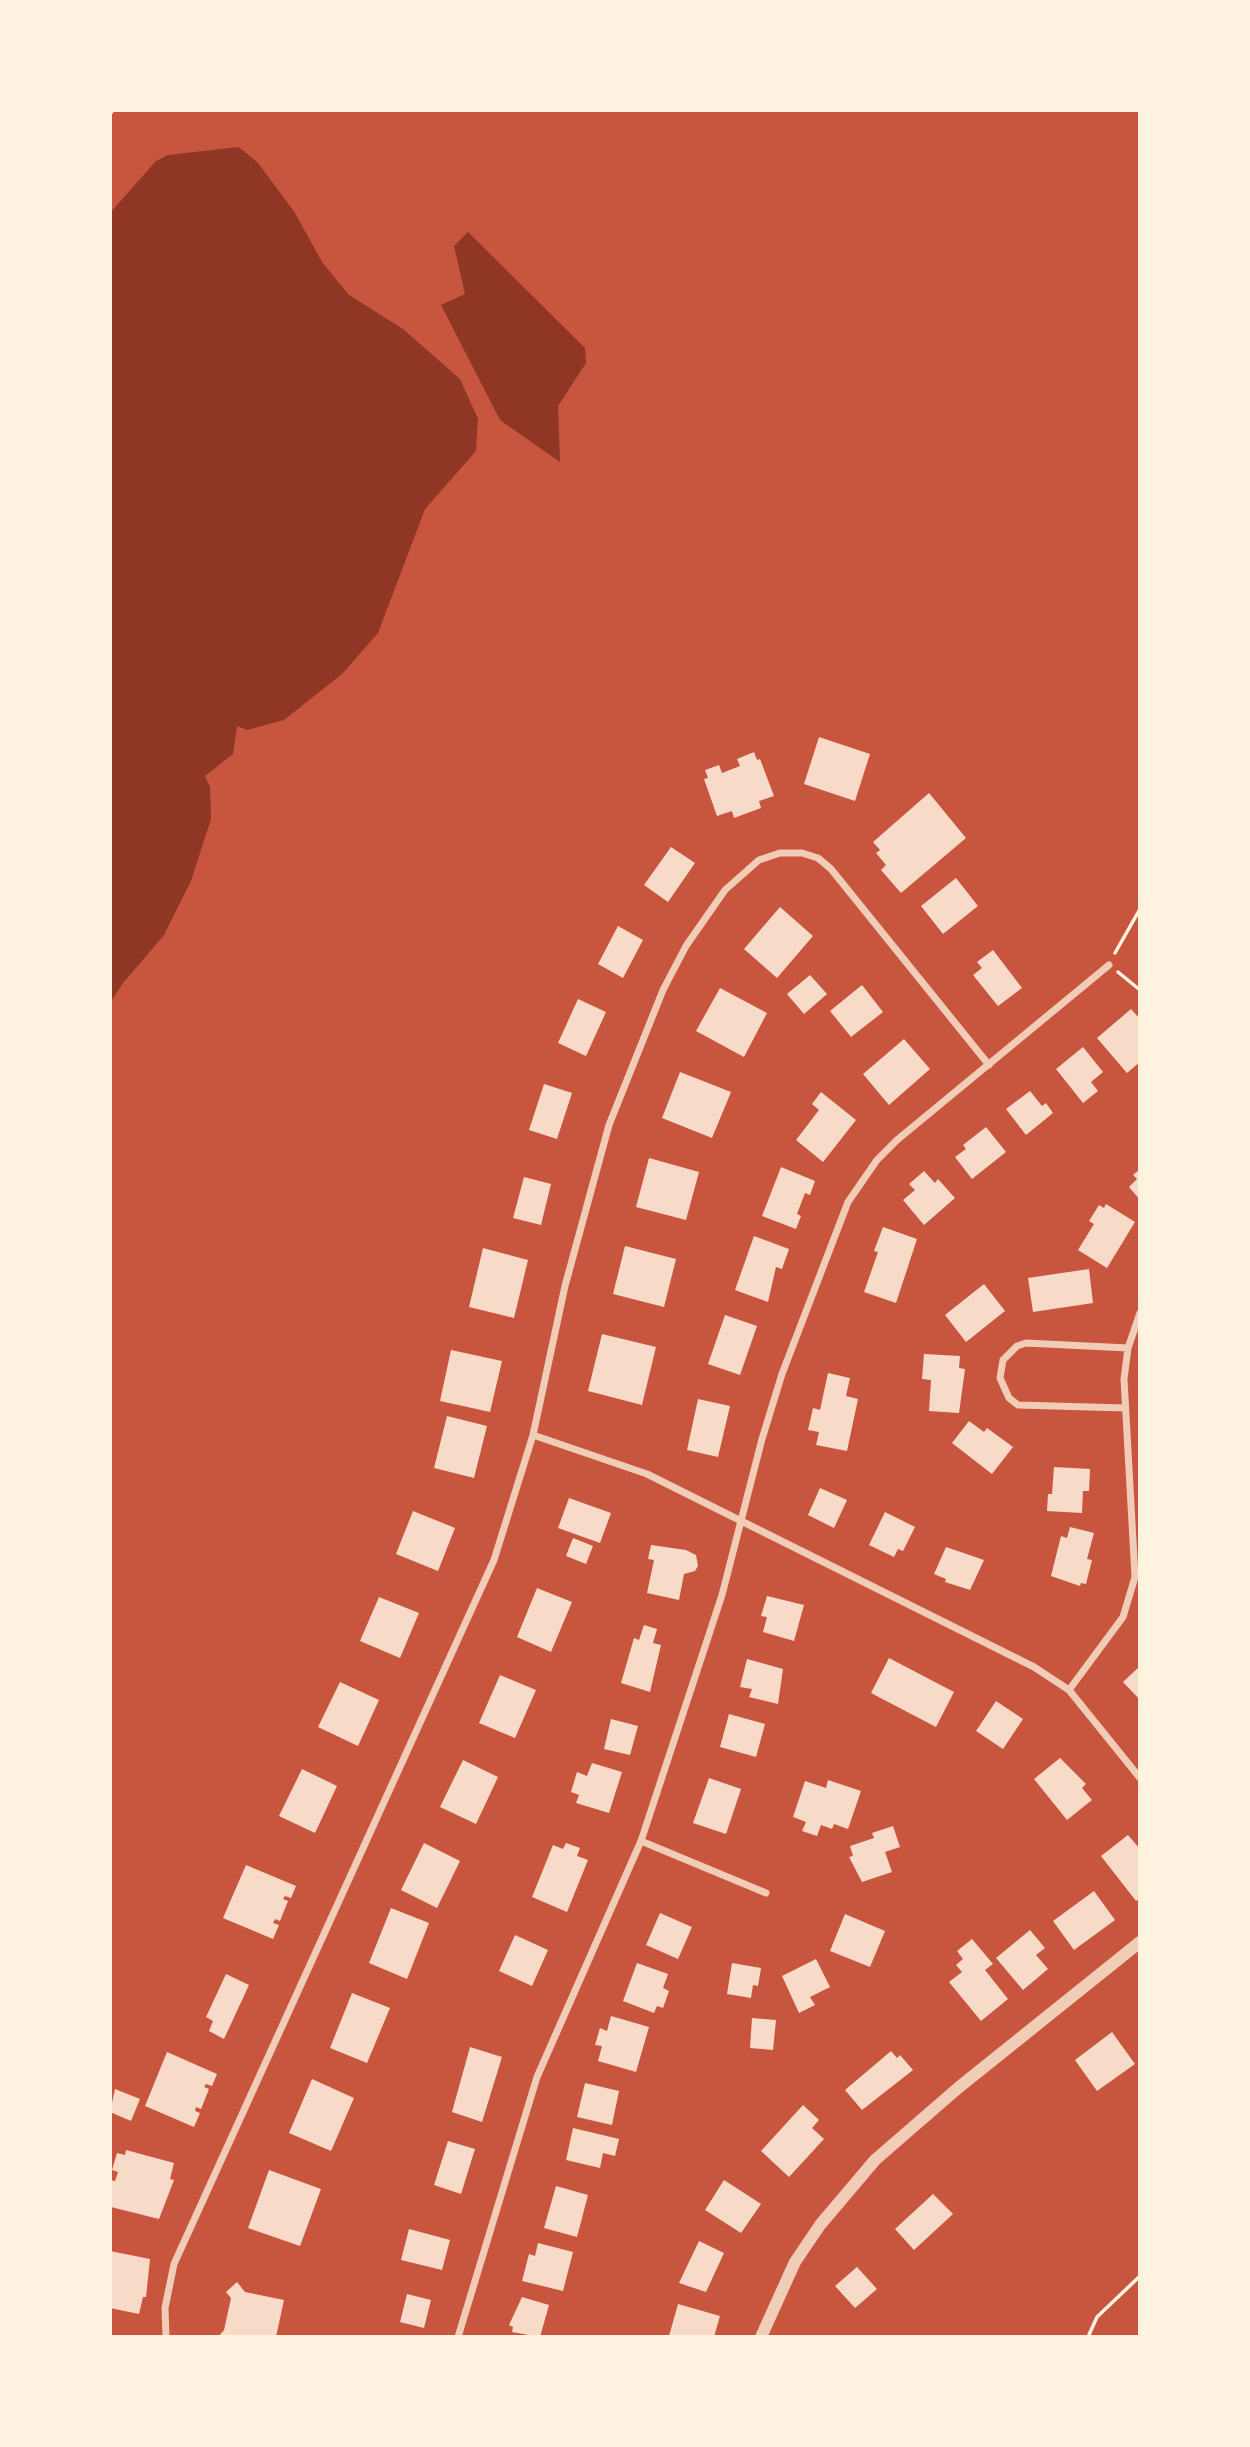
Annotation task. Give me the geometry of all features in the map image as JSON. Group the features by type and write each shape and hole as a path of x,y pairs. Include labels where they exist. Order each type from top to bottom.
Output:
{"street":[{"path":"166,2337 165,2308 174,2264 494,1560 533,1435 587,1201 626,1076 663,990 686,946 726,890 746,869 780,853 802,853 818,858 831,869 989,1065"},
{"path":"457,2337 537,2077 641,1840 710,1634 782,1374 848,1202 877,1160 897,1140 1109,965"},
{"path":"1069,1690 1123,1617 1133,1587 1138,1556 1125,1408 1128,1348 1140,1313"},
{"path":"1125,1408 1018,1405 1009,1398 1000,1378 1003,1360 1017,1346 1026,1343 1128,1348"},
{"path":"533,1435 626,1465 1034,1667 1069,1690 1140,1777"},
{"path":"1130,1480 1140,1479"},
{"path":"641,1840 766,1893"},
{"path":"761,2337 795,2262 820,2225 875,2160 958,2088 1140,1942"}],"path":[{"path":"1140,909 1109,965 1140,990"},
{"path":"1088,2337 1097,2317 1140,2276"}],"shaded area":[{"path":"239,147 258,163 295,213 322,262 349,295 403,329 460,379 478,419 476,451 425,509 378,633 342,674 284,720 247,730 237,726 233,754 205,776 210,787 211,819 191,881 164,935 123,983 110,1003 110,213 156,161 168,155"},
{"path":"468,232 585,348 586,363 558,406 560,462 500,420 441,305 465,294 454,246"}],"building":[{"path":"819,737 870,754 855,801 804,784"},
{"path":"754,752 757,760 760,759 774,796 759,801 761,808 734,818 732,811 717,816 704,779 708,778 705,770 719,765 722,773 740,766 737,759"},
{"path":"929,793 966,838 901,893 881,870 886,865 876,853 880,850 873,842"},
{"path":"671,847 695,863 668,902 644,885"},
{"path":"956,878 978,906 943,934 921,906"},
{"path":"780,907 813,936 777,978 744,949"},
{"path":"618,926 643,940 623,978 598,964"},
{"path":"993,950 1022,988 998,1006 973,975 982,968 977,962"},
{"path":"810,975 827,994 804,1014 787,994"},
{"path":"862,985 883,1012 851,1037 830,1011"},
{"path":"720,988 767,1013 744,1057 696,1031"},
{"path":"578,999 606,1012 586,1056 558,1043"},
{"path":"1131,1009 1140,1019 1140,1062 1127,1073 1097,1038"},
{"path":"904,1039 930,1069 889,1105 863,1074"},
{"path":"1083,1047 1103,1072 1091,1082 1098,1091 1083,1103 1056,1069"},
{"path":"680,1072 731,1092 712,1138 662,1118"},
{"path":"544,1084 572,1093 557,1139 529,1130"},
{"path":"1030,1091 1042,1106 1046,1103 1053,1113 1026,1135 1006,1109"},
{"path":"821,1092 856,1120 823,1162 796,1140 819,1110 812,1104"},
{"path":"986,1127 1006,1152 972,1179 955,1157 966,1149 963,1145"},
{"path":"649,1158 699,1172 686,1220 636,1207"},
{"path":"781,1167 815,1181 810,1195 805,1193 797,1214 801,1216 796,1229 762,1216"},
{"path":"1140,1169 1140,1200 1129,1187 1137,1179 1133,1175"},
{"path":"924,1171 935,1183 938,1179 955,1198 924,1225 903,1200 915,1190 909,1184"},
{"path":"524,1177 551,1184 541,1225 513,1218"},
{"path":"1106,1204 1135,1222 1107,1268 1078,1250 1094,1224 1089,1221 1099,1205 1104,1208"},
{"path":"883,1227 917,1239 896,1303 864,1292 878,1252 874,1251"},
{"path":"754,1236 789,1249 782,1269 776,1267 768,1302 735,1290"},
{"path":"625,1246 676,1259 664,1307 613,1294"},
{"path":"483,1248 528,1260 514,1318 469,1307"},
{"path":"1089,1269 1093,1303 1033,1312 1028,1278"},
{"path":"984,1284 1005,1311 966,1342 945,1315"},
{"path":"725,1315 757,1326 740,1375 708,1364"},
{"path":"602,1334 656,1347 642,1405 588,1391"},
{"path":"451,1350 502,1361 490,1412 440,1401"},
{"path":"924,1354 960,1356 959,1368 965,1369 959,1413 929,1411 931,1380 922,1379"},
{"path":"828,1373 850,1378 846,1396 858,1399 847,1451 816,1445 819,1432 808,1430 813,1408 820,1410"},
{"path":"698,1399 730,1406 718,1457 687,1450"},
{"path":"447,1416 487,1426 474,1478 434,1468"},
{"path":"969,1421 984,1432 987,1428 1013,1447 992,1474 952,1443"},
{"path":"1054,1467 1090,1469 1089,1491 1083,1491 1082,1513 1047,1511 1048,1494 1052,1494"},
{"path":"820,1488 847,1500 834,1528 808,1515"},
{"path":"569,1498 611,1513 600,1543 558,1528"},
{"path":"413,1511 455,1528 438,1571 396,1554"},
{"path":"885,1512 915,1527 903,1551 898,1549 894,1557 869,1545"},
{"path":"1070,1527 1094,1533 1087,1559 1092,1560 1086,1584 1081,1583 1080,1586 1051,1576 1061,1536 1067,1538"},
{"path":"573,1538 593,1546 586,1564 566,1556"},
{"path":"651,1545 686,1550 696,1555 698,1566 695,1571 684,1574 679,1600 647,1593 654,1560 648,1559"},
{"path":"946,1547 984,1560 970,1590 945,1582 946,1579 934,1574"},
{"path":"537,1588 572,1602 551,1652 517,1637"},
{"path":"767,1596 804,1605 794,1641 763,1632 767,1617 761,1616"},
{"path":"379,1597 419,1613 400,1658 360,1641"},
{"path":"644,1625 657,1629 653,1643 661,1645 650,1692 621,1683 634,1638 639,1640"},
{"path":"889,1658 954,1692 936,1727 871,1693"},
{"path":"747,1659 783,1669 778,1704 749,1697 752,1689 740,1687"},
{"path":"1140,1666 1140,1700 1123,1682"},
{"path":"500,1675 536,1690 515,1738 479,1723"},
{"path":"340,1682 379,1700 358,1746 318,1727"},
{"path":"996,1701 1023,1719 1003,1749 976,1731"},
{"path":"729,1714 765,1724 756,1757 720,1747"},
{"path":"611,1719 638,1726 630,1755 604,1749"},
{"path":"1060,1758 1086,1784 1082,1788 1092,1800 1067,1820 1034,1779"},
{"path":"463,1760 498,1777 476,1824 440,1807"},
{"path":"592,1763 622,1772 609,1813 576,1803 579,1795 571,1792 577,1772 587,1776"},
{"path":"302,1769 337,1786 315,1833 279,1816"},
{"path":"709,1778 741,1789 726,1834 693,1823"},
{"path":"828,1780 861,1791 848,1829 834,1824 832,1829 821,1825 817,1836 802,1831 806,1822 793,1817 805,1781 826,1788"},
{"path":"893,1826 900,1847 885,1852 892,1872 862,1882 849,1857 853,1856 850,1846 874,1838 872,1833"},
{"path":"1128,1835 1140,1849 1140,1898 1136,1901 1101,1856"},
{"path":"424,1843 460,1861 437,1908 401,1890"},
{"path":"566,1843 580,1848 577,1856 588,1860 567,1912 532,1897 553,1845 563,1849"},
{"path":"246,1865 296,1886 291,1898 285,1896 283,1899 288,1901 280,1921 275,1919 273,1923 279,1925 273,1939 223,1918"},
{"path":"1094,1891 1115,1920 1074,1950 1053,1921"},
{"path":"391,1908 429,1923 407,1979 369,1963"},
{"path":"660,1913 692,1927 678,1959 646,1945"},
{"path":"845,1914 885,1931 870,1967 830,1951"},
{"path":"1030,1930 1045,1948 1036,1955 1048,1969 1023,1990 996,1958"},
{"path":"515,1935 548,1950 532,1986 499,1971"},
{"path":"972,1939 993,1964 985,1970 1008,1999 981,2021 949,1982 962,1972 956,1965 963,1959 957,1951"},
{"path":"816,1959 830,1987 810,1997 815,2005 799,2013 782,1976"},
{"path":"637,1963 668,1974 663,1988 669,1991 663,2008 657,2006 654,2013 623,2001"},
{"path":"732,1963 761,1968 758,1986 753,1985 751,1998 727,1994"},
{"path":"226,1974 249,1985 224,2039 209,2031 213,2021 206,2017"},
{"path":"352,1993 390,2008 367,2063 330,2048"},
{"path":"611,2016 649,2027 636,2072 598,2061 602,2046 595,2045 600,2028 607,2031"},
{"path":"752,2018 776,2020 773,2050 750,2048"},
{"path":"1112,2032 1135,2064 1097,2091 1075,2060"},
{"path":"470,2047 502,2057 482,2122 452,2112"},
{"path":"891,2051 897,2058 900,2055 913,2070 862,2110 845,2090"},
{"path":"167,2052 217,2074 212,2086 206,2084 204,2087 209,2089 201,2109 196,2107 195,2111 200,2113 194,2127 145,2106"},
{"path":"312,2079 354,2098 331,2151 289,2133"},
{"path":"585,2083 619,2091 612,2125 577,2117"},
{"path":"115,2089 140,2099 131,2121 110,2112"},
{"path":"803,2105 819,2120 812,2128 824,2139 789,2177 761,2151"},
{"path":"573,2128 619,2139 615,2156 603,2153 600,2168 566,2160"},
{"path":"448,2141 475,2149 461,2194 434,2185"},
{"path":"126,2150 174,2163 170,2179 174,2180 159,2219 111,2207 110,2180 115,2181 118,2172 112,2170 117,2153 125,2155"},
{"path":"269,2170 321,2189 300,2246 248,2228"},
{"path":"724,2180 761,2204 741,2233 705,2210"},
{"path":"556,2186 588,2195 577,2237 544,2228"},
{"path":"933,2194 953,2214 914,2250 895,2229"},
{"path":"409,2229 450,2240 442,2270 401,2260"},
{"path":"699,2241 724,2253 706,2292 679,2283"},
{"path":"538,2243 573,2252 563,2291 522,2281 529,2254 535,2256"},
{"path":"110,2251 150,2259 146,2297 143,2297 139,2314 110,2308"},
{"path":"857,2267 877,2289 855,2308 835,2286"},
{"path":"237,2282 245,2292 284,2300 276,2337 218,2337 224,2330 231,2298 226,2292"},
{"path":"407,2294 431,2300 424,2328 400,2322"},
{"path":"522,2297 549,2305 540,2337 512,2332 513,2327 509,2325"},
{"path":"678,2304 720,2316 714,2337 669,2336"}]}
